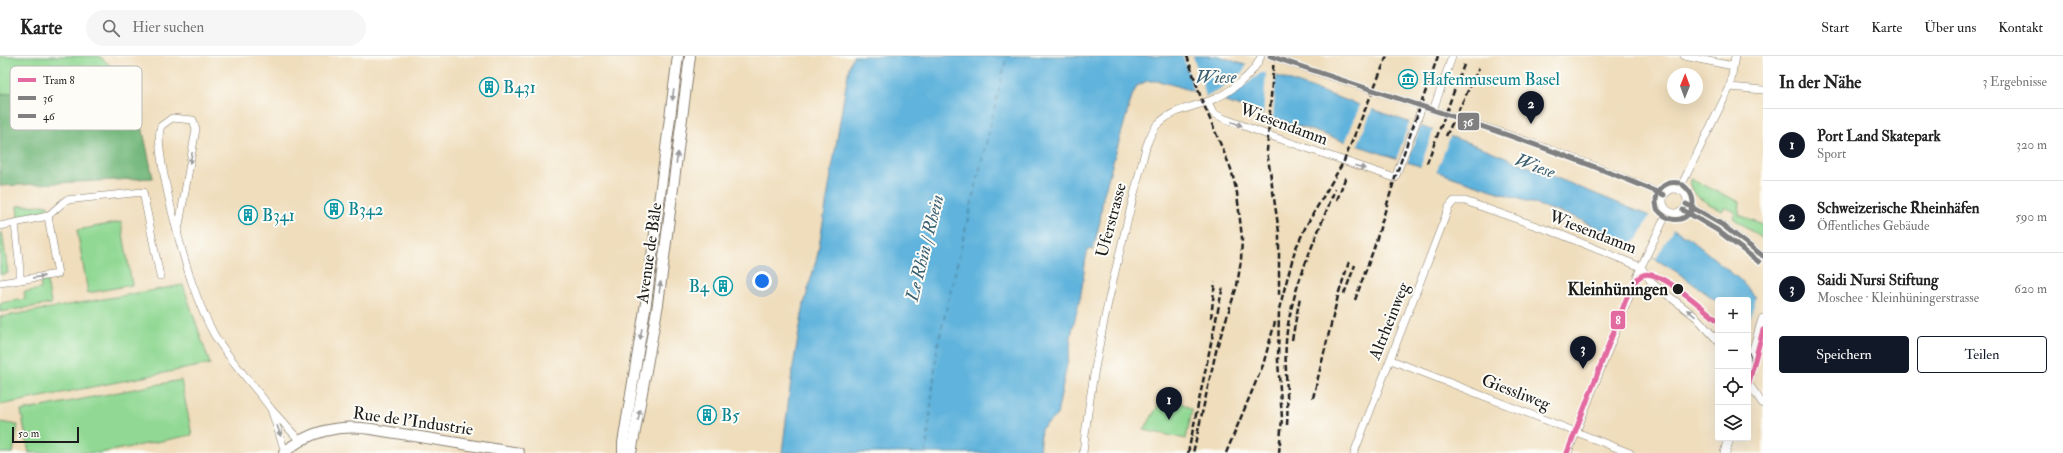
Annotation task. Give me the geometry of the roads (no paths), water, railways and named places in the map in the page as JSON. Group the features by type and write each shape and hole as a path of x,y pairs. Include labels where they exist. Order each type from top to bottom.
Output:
{"main road":[{"name":"Avenue de Bâle","path":"623,453 623,443 646,303 678,56"},
{"name":"Avenue de Bâle","path":"631,453 658,304 690,56"},
{"path":"646,303 658,304"},
{"name":"Rue de l'Industrie","path":"285,452 300,441 329,429 356,427 519,453"}],"street":[{"name":"Uferstrasse","path":"1083,453 1096,357 1114,269 1146,147 1158,123 1174,111 1210,101 1253,71 1259,63 1261,56"},
{"path":"1270,56 1624,176 1664,195"},
{"path":"1684,56 1733,66"},
{"path":"1678,190 1730,87 1735,56"},
{"path":"1433,110 1452,57"},
{"path":"1730,87 1763,90"},
{"name":"Wiesendamm","path":"1210,101 1214,113 1268,135 1395,178 1422,107"},
{"path":"178,231 186,178 196,136 193,120 168,119 160,126 158,131 164,176 178,231 192,285 206,319 228,354 271,409 300,441"},
{"path":"1669,190 1678,190 1684,194 1686,204 1683,210 1677,213 1667,213 1663,206 1664,195 1669,190"},
{"path":"0,226 48,216 66,200 143,192 160,276"},
{"name":"Wiesendamm","path":"1454,201 1464,201 1562,235 1641,267 1652,283 1696,317 1715,338"},
{"name":"Altrheinweg","path":"1354,453 1449,207 1454,201"},
{"path":"1686,204 1721,224 1763,256"},
{"path":"1568,453 1641,267 1667,213"},
{"path":"0,283 58,274 48,216"},
{"path":"15,224 20,280"},
{"path":"1751,358 1763,319"},
{"name":"Giessliweg","path":"1391,360 1630,453"},
{"path":"1751,387 1763,404"},
{"path":"271,409 285,452"},
{"path":"1725,453 1728,441"}],"water":[{"path":"853,56 1219,56 1486,149 1647,215 1688,237 1740,280 1763,305 1751,331 1751,297 1715,297 1715,300 1677,272 1616,236 1574,217 1177,86 1159,81 1147,81 1137,86 1132,96 1103,197 1100,221 1093,250 1088,249 1057,415 1041,429 1039,453 782,453 792,372 804,304 818,253 849,67"}],"railway":[{"path":"1187,56 1201,98 1231,169 1237,193 1242,238 1241,260 1237,286 1217,347 1193,453"},
{"path":"1274,56 1267,151 1279,232 1279,295"},
{"path":"1279,453 1282,418 1278,361 1279,309 1295,250 1306,226 1344,161 1387,56"},
{"path":"1355,300 1373,251 1395,178 1438,56"},
{"path":"1427,163 1465,62"},
{"path":"1446,136 1479,68"},
{"path":"1337,200 1346,176"},
{"path":"1287,425 1286,343 1290,313 1307,258 1335,189"},
{"path":"1313,398 1339,292 1349,262"},
{"path":"1344,294 1355,265"},
{"path":"1211,318 1215,282"},
{"path":"1188,453 1223,286"},
{"path":"1292,340 1300,297"},
{"path":"1226,453 1263,365 1275,322"}],"tram line":[{"name":"8","path":"1567,453 1627,297 1637,279 1643,275 1650,275 1660,278 1682,291 1715,318"},
{"name":"8","path":"1751,375 1763,330"}],"place":[{"name":"Hafenmuseum Basel","path":"1408,79"},
{"name":"B431","path":"489,87"},
{"name":"Schweizerische Rheinhäfen","path":"1531,124"},
{"name":"B342","path":"334,209"},
{"name":"B341","path":"248,215"},
{"name":"B4","path":"723,286"},
{"name":"Kleinhüningen","path":"1678,289"},
{"name":"Saidi Nursi Stiftung","path":"1583,369"},
{"name":"B5","path":"707,415"},
{"name":"Port Land Skatepark","path":"1169,420"}],"water label":[{"name":"Wiese","path":"1216,77"},
{"name":"Wiese","path":"1535,166"},
{"name":"Le Rhin / Rhein","path":"925,248"}]}
